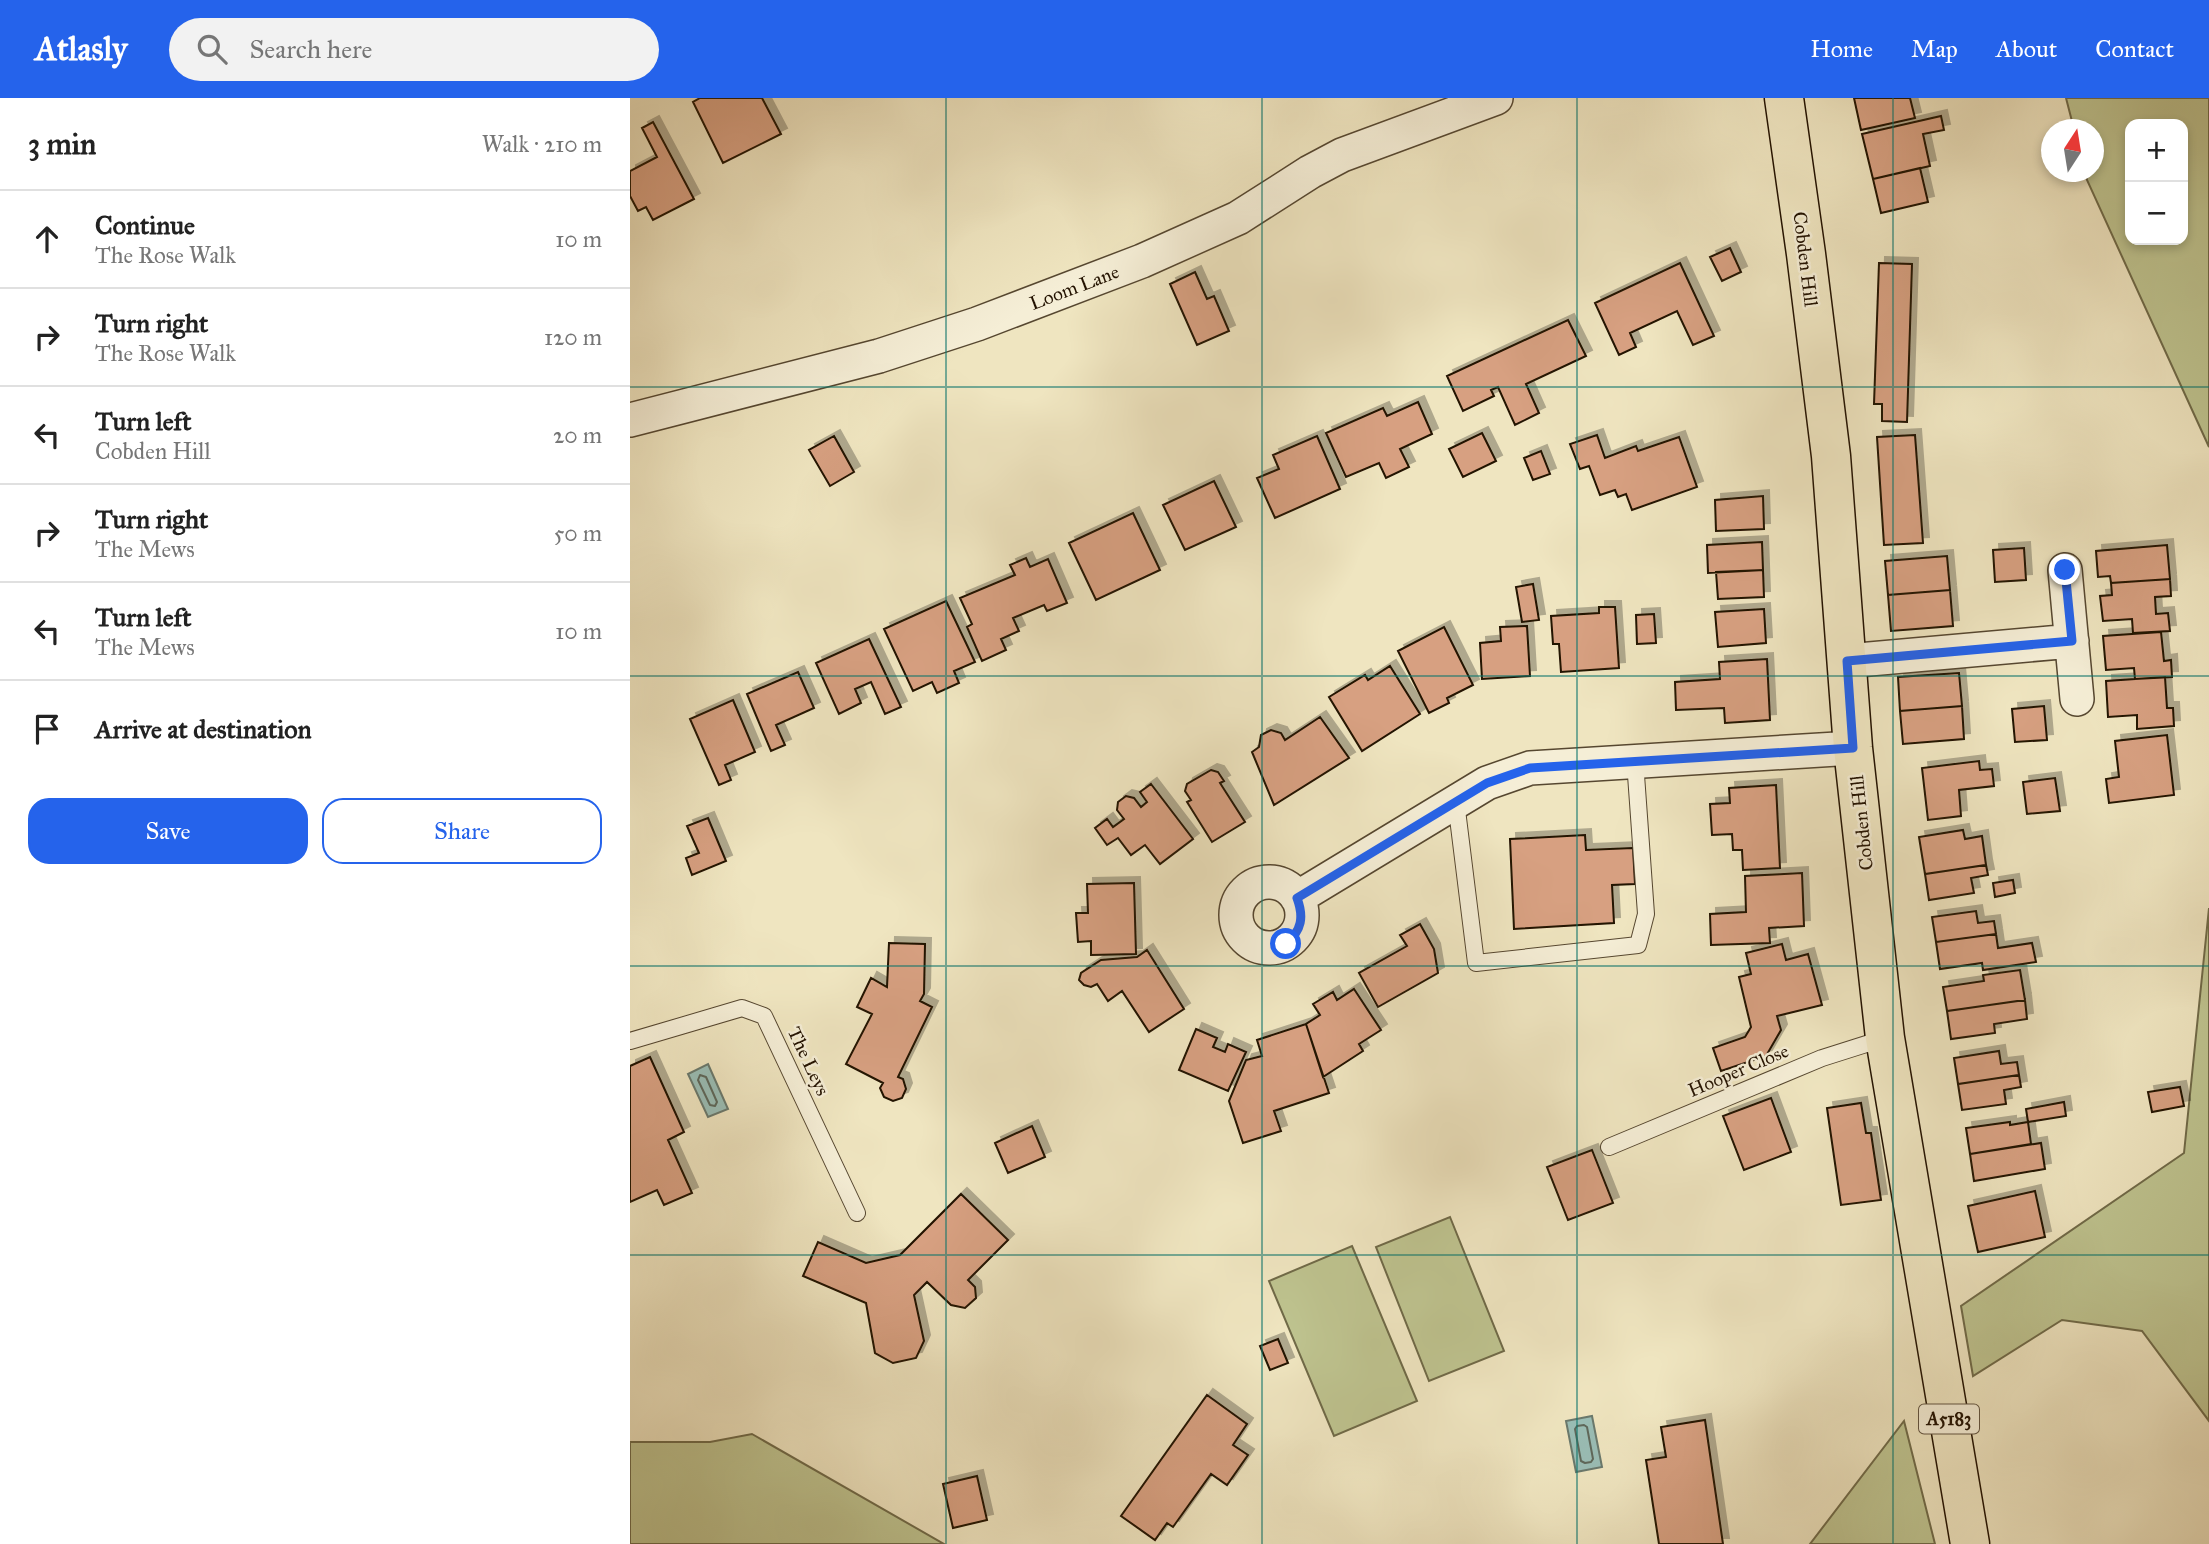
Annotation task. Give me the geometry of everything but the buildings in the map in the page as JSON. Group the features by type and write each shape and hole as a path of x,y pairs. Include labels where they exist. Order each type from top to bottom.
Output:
{"main road":[{"name":"Cobden Hill","path":"1784,98 1831,456 1853,748 1885,1038 1970,1544"}],"street":[{"name":"Loom Lane","path":"630,420 880,356 977,324 1142,261 1238,218 1342,155 1496,98"},
{"path":"2065,570 2077,699"},
{"path":"1847,661 2072,641"},
{"path":"1297,898 1487,783 1530,768 1853,748"}],"lane":[{"path":"1456,802 1476,963 1638,945 1646,914 1635,761"},
{"name":"The Leys","path":"630,1041 742,1008 764,1016 857,1213"},
{"name":"Hooper Close","path":"1609,1147 1822,1058 1885,1038"}],"green space":[{"path":"2066,98 2209,98 2209,447 2088,182 2104,182 2104,119 2071,119"},
{"path":"2209,908 2209,1421 2142,1331 2062,1320 1973,1376 1961,1306 2184,1153"},
{"path":"1450,1217 1504,1351 1429,1381 1376,1247"},
{"path":"1352,1246 1417,1401 1334,1436 1269,1281"},
{"path":"1904,1421 1935,1544 1810,1544"},
{"path":"752,1434 944,1544 630,1544 630,1442 710,1442"}],"water":[{"path":"708,1064 728,1109 708,1117 688,1074"},
{"path":"1592,1416 1602,1467 1576,1472 1566,1421"}],"route":[{"path":"1286,944 1296,935 1301,923 1302,910 1297,898 1487,783 1530,768 1853,748 1847,661 2072,641 2065,570"}]}
